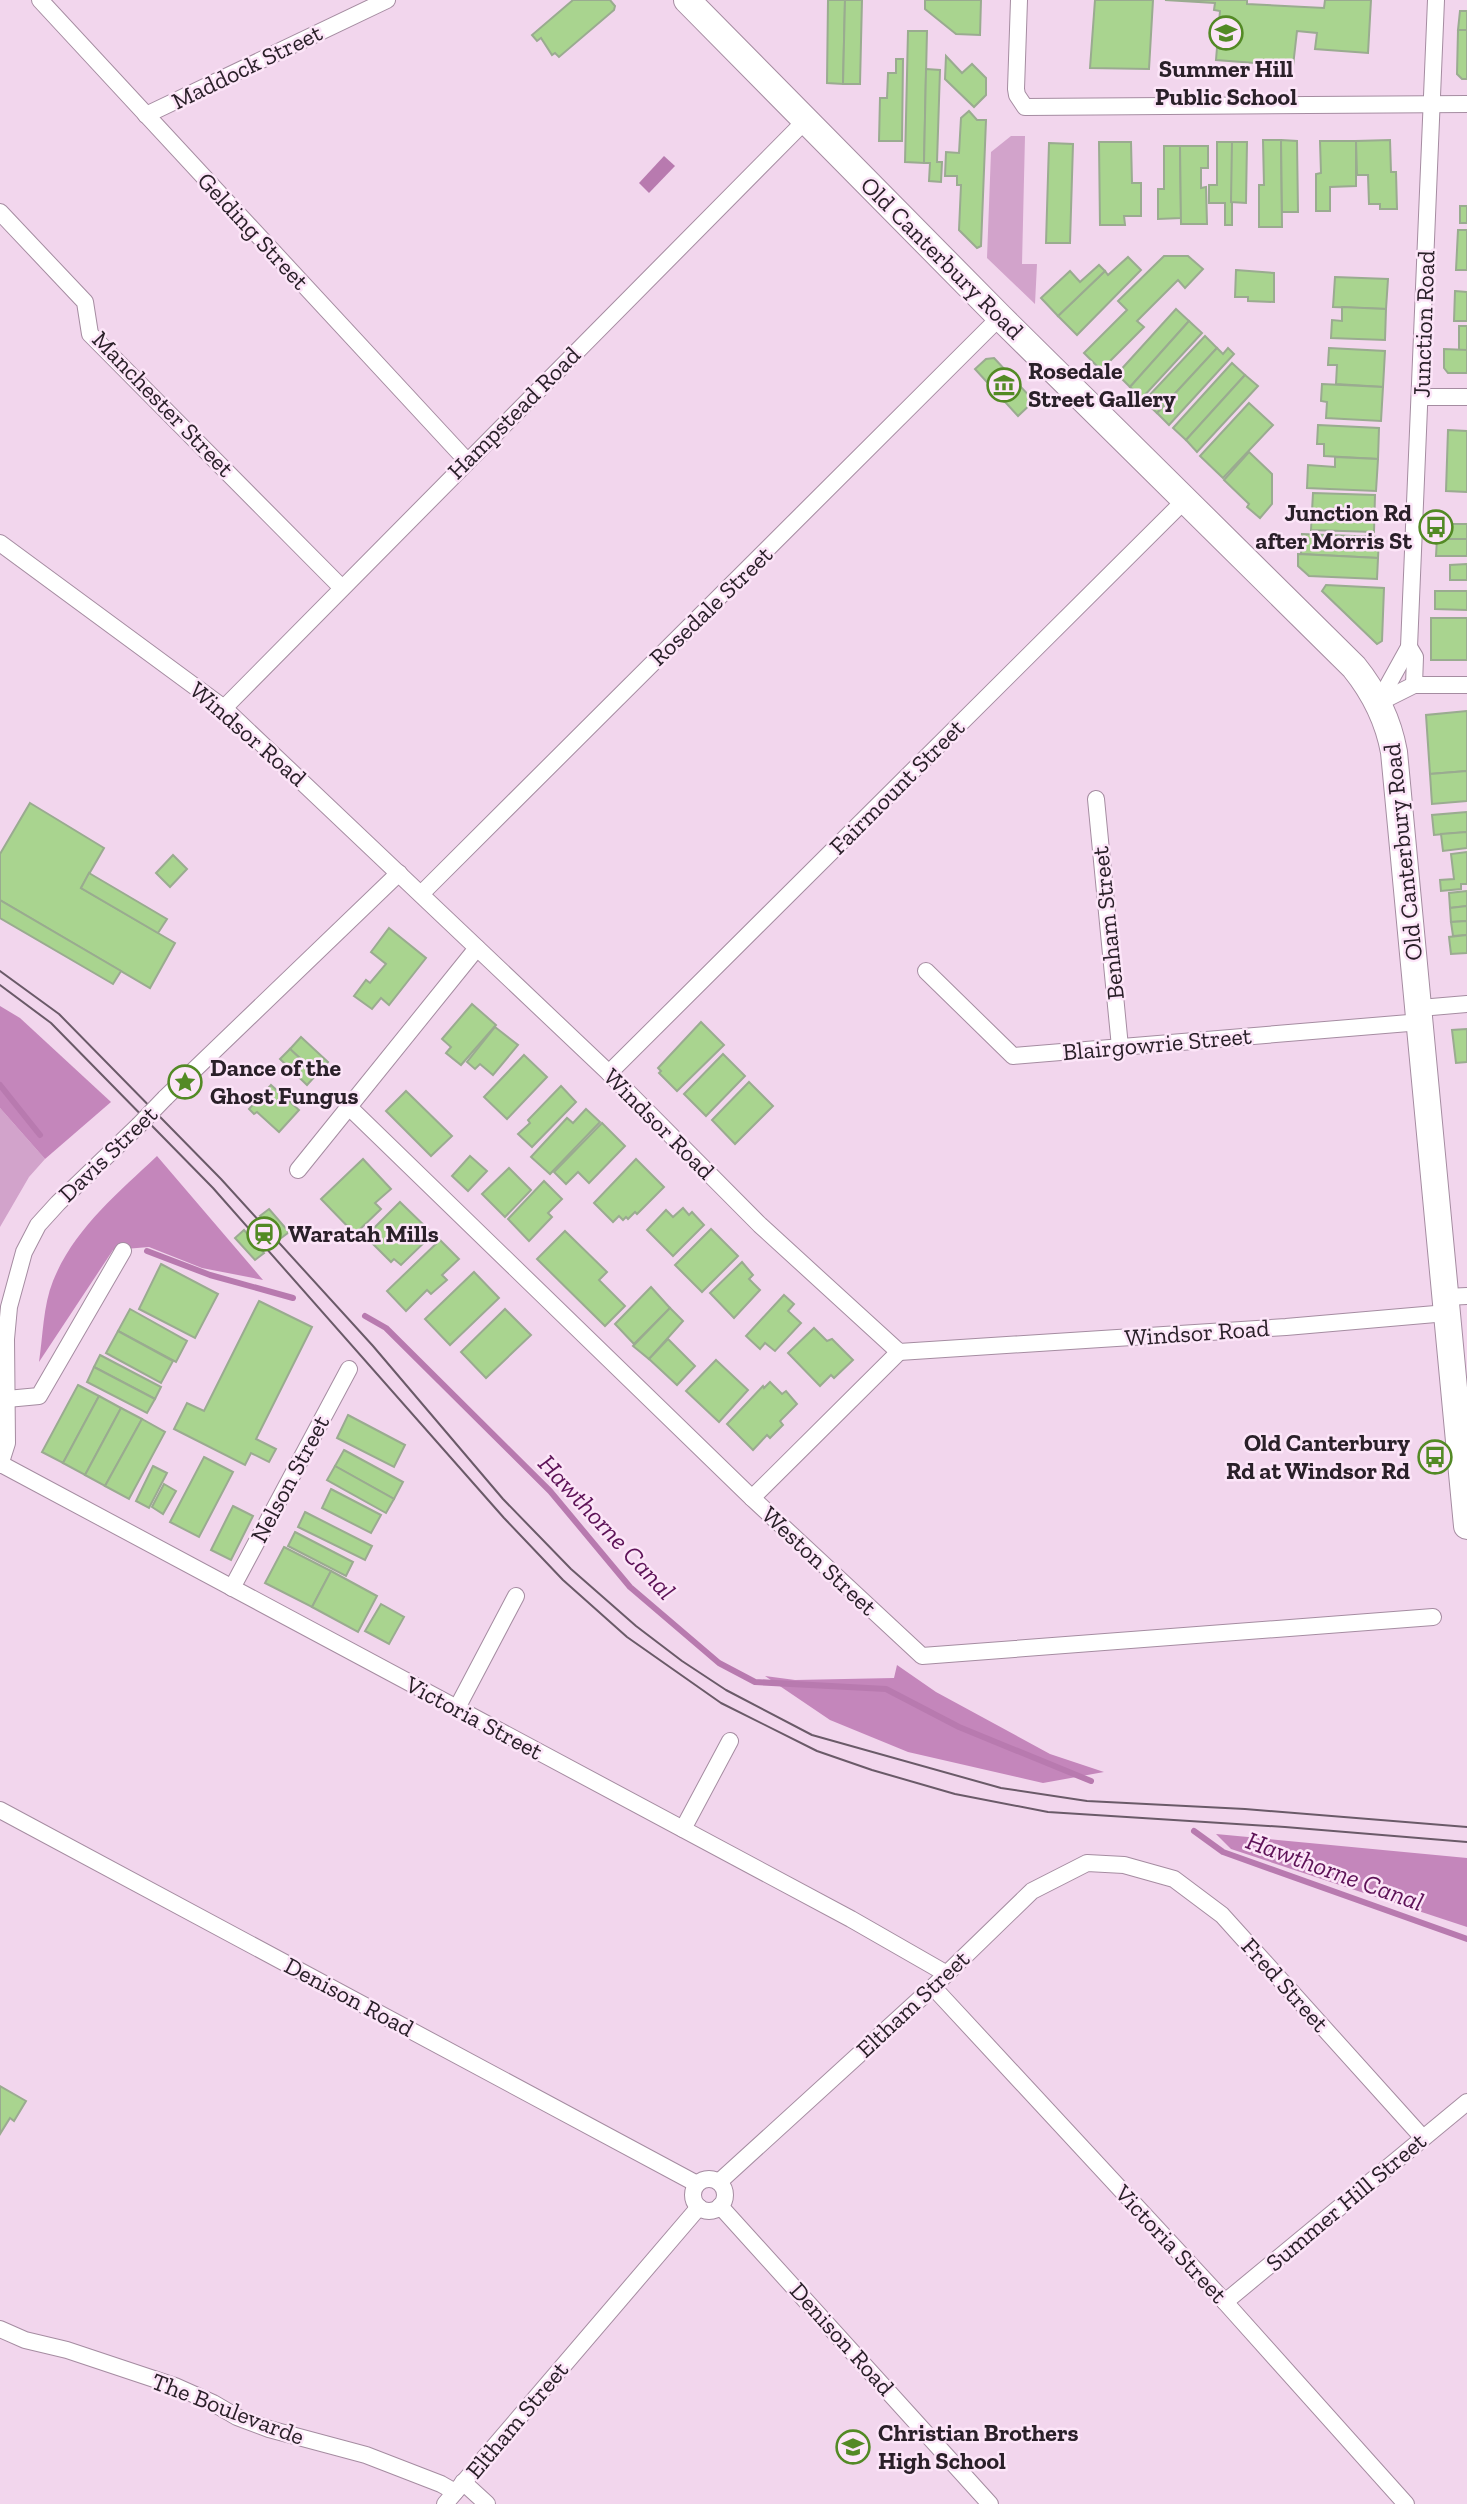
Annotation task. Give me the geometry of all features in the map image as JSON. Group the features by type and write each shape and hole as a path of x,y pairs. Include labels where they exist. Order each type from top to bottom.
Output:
{"main road":[{"name":"Old Canterbury Road","path":"687,0 1000,317 1354,667 1378,703 1386,719 1394,752 1420,1015 1453,1302 1467,1526"}],"street":[{"name":"Gelding Street","path":"40,0 467,460"},
{"name":"Maddock Street","path":"146,115 387,0"},
{"path":"1019,0 1016,89 1025,107 1467,104"},
{"name":"Junction Road","path":"1378,703 1409,648 1436,0"},
{"name":"Hampstead Road","path":"224,708 806,120"},
{"name":"Manchester Street","path":"0,212 85,302 90,334 342,588"},
{"name":"Rosedale Street","path":"421,894 1000,317"},
{"path":"1420,397 1467,397"},
{"name":"Fairmount Street","path":"609,1073 1185,500"},
{"name":"Windsor Road","path":"0,543 224,708 609,1073 760,1225 899,1352 1286,1327 1453,1302"},
{"name":"Junction Road","path":"1409,648 1415,657 1414,685"},
{"path":"1378,703 1414,685 1467,685"},
{"name":"Benham Street","path":"1096,799 1120,1047"},
{"name":"Davis Street","path":"0,1465 7,1443 6,1350 9,1307 24,1252 38,1225 165,1098 399,873"},
{"path":"298,1170 477,948"},
{"name":"Blairgowrie Street","path":"926,971 1013,1056 1420,1015 1467,1004"},
{"name":"Weston Street","path":"349,1107 752,1498 922,1657 1433,1617"},
{"path":"8,1399 39,1396 123,1251"},
{"path":"752,1498 899,1352"},
{"name":"Nelson Street","path":"232,1588 349,1369"},
{"name":"Victoria Street","path":"0,1465 851,1919 947,1974"},
{"path":"457,1708 516,1596"},
{"path":"683,1829 730,1741"},
{"name":"Denison Road","path":"0,1810 697,2184"},
{"name":"Eltham Street","path":"719,2182 947,1974 1032,1891 1087,1863 1125,1865"},
{"name":"Fred Street","path":"1125,1865 1174,1879 1222,1916 1423,2138"},
{"name":"Victoria Street","path":"933,1987 1225,2302 1406,2504"},
{"name":"Summer Hill Street","path":"1225,2302 1467,2102"},
{"path":"710,2179 719,2182 723,2186 725,2197 720,2206 707,2211 699,2207 693,2198 697,2184 710,2179"},
{"name":"Denison Road","path":"720,2206 989,2504"},
{"name":"Eltham Street","path":"454,2493 699,2207"},
{"name":"The Boulevarde","path":"0,2329 25,2340 67,2350 175,2386 262,2427 366,2455 441,2484 454,2493 487,2504"}],"shaded area":[{"path":"1011,136 1025,136 1022,264 1037,264 1035,304 987,258 991,152"},
{"path":"664,156 675,166 649,193 639,183"},
{"path":"0,1006 20,1018 111,1102 45,1159 0,1108"},
{"path":"0,1108 45,1159 29,1177 0,1227"},
{"path":"157,1156 263,1280 202,1268 149,1247 113,1250 39,1362 47,1301 62,1262 98,1213"},
{"path":"897,1665 936,1692 1050,1754 1104,1772 1043,1783 908,1752 830,1720 765,1676 795,1680 894,1678"},
{"path":"1216,1834 1467,1858 1467,1927 1231,1849"}],"building":[{"path":"573,0 610,0 615,6 614,10 559,57 555,53 552,55 541,38 537,41 532,35"},
{"path":"828,0 845,0 843,84 827,83"},
{"path":"845,0 862,0 860,84 843,84"},
{"path":"925,0 981,0 980,35 956,34 925,9"},
{"path":"1095,0 1153,0 1149,69 1090,68"},
{"path":"1165,0 1247,0 1247,4 1324,8 1325,0 1371,0 1368,53 1315,49 1317,33 1297,31 1293,66 1216,60 1220,11 1214,10 1215,3"},
{"path":"1460,11 1467,11 1467,30 1458,30"},
{"path":"1458,30 1467,30 1467,79 1462,79 1457,74"},
{"path":"908,31 927,31 924,163 905,162"},
{"path":"946,56 962,73 972,64 986,78 986,95 974,107 945,79"},
{"path":"896,59 903,59 902,141 879,141 880,98 887,98 888,73 896,73"},
{"path":"926,69 940,70 937,162 942,162 941,182 929,181 930,163 924,163"},
{"path":"969,111 977,120 986,120 981,246 977,248 959,230 961,185 957,185 957,176 945,176 946,152 959,153 961,118"},
{"path":"1263,140 1281,140 1282,227 1259,227 1259,185 1264,185"},
{"path":"1281,140 1297,141 1298,212 1282,212"},
{"path":"1390,140 1391,172 1396,172 1397,209 1380,209 1380,204 1369,204 1368,175 1357,175 1356,141"},
{"path":"1320,141 1356,141 1356,186 1330,187 1330,211 1316,211 1316,174 1321,173"},
{"path":"1099,142 1131,142 1132,183 1141,183 1141,216 1124,216 1125,225 1100,225"},
{"path":"1217,142 1232,142 1232,225 1225,225 1225,203 1209,203 1209,185 1217,185"},
{"path":"1232,142 1247,142 1246,203 1231,202"},
{"path":"1049,143 1073,144 1070,243 1046,243"},
{"path":"1164,146 1180,146 1181,218 1158,219 1158,189 1164,189"},
{"path":"1180,146 1208,146 1208,168 1201,168 1201,188 1206,187 1207,224 1181,224"},
{"path":"1460,206 1467,206 1467,223 1460,223"},
{"path":"1458,230 1467,230 1467,270 1456,270"},
{"path":"1164,256 1188,256 1203,269 1185,288 1178,280 1137,321 1144,327 1101,370 1084,353 1127,310 1118,301"},
{"path":"1128,257 1141,270 1077,335 1058,316 1105,271 1108,275"},
{"path":"1099,265 1105,271 1058,316 1041,298 1070,271 1080,282"},
{"path":"1236,270 1274,273 1274,302 1248,301 1248,297 1235,297"},
{"path":"1335,277 1388,279 1386,309 1333,307"},
{"path":"1455,291 1467,292 1467,321 1454,321"},
{"path":"1342,307 1386,309 1385,340 1331,338 1332,320 1342,321"},
{"path":"1176,309 1189,321 1130,387 1117,374"},
{"path":"1189,321 1202,333 1142,398 1130,387"},
{"path":"1459,326 1467,326 1467,350 1459,350"},
{"path":"1205,336 1217,348 1157,413 1144,401"},
{"path":"1217,348 1223,354 1228,348 1234,354 1169,425 1157,413"},
{"path":"1329,348 1385,351 1383,387 1336,384 1337,365 1328,365"},
{"path":"1444,349 1467,350 1467,373 1448,373 1444,368"},
{"name":"Rosedale Street Gallery","path":"994,358 1034,401 1018,416 975,369 986,359"},
{"path":"1232,363 1245,375 1186,440 1173,428"},
{"path":"1245,375 1258,386 1197,452 1186,440"},
{"path":"1322,384 1383,387 1381,421 1326,418 1327,402 1321,401"},
{"path":"1249,403 1273,425 1223,478 1200,456"},
{"path":"1318,425 1379,428 1378,459 1324,456 1324,444 1317,444"},
{"path":"1448,430 1467,431 1467,492 1446,491"},
{"path":"1249,452 1272,474 1272,504 1260,518 1224,480"},
{"path":"1335,457 1378,459 1376,491 1307,488 1308,465 1335,467"},
{"path":"1313,493 1375,495 1374,532 1311,530"},
{"path":"1438,524 1467,524 1467,539 1437,539"},
{"path":"1302,534 1379,537 1378,558 1301,554"},
{"path":"1437,539 1467,539 1467,556 1436,556"},
{"path":"1298,554 1378,558 1377,579 1309,576 1298,566"},
{"path":"1467,564 1467,580 1450,580 1450,565"},
{"path":"1326,585 1384,588 1382,641 1377,644 1322,591"},
{"path":"1435,591 1467,591 1467,610 1435,609"},
{"path":"1431,618 1467,618 1467,660 1431,660"},
{"path":"1467,711 1467,771 1430,774 1426,715"},
{"path":"1467,771 1467,801 1432,804 1430,774"},
{"path":"30,803 104,848 81,888 175,943 150,988 0,900 0,854"},
{"path":"1467,812 1467,832 1434,835 1432,815"},
{"path":"1467,832 1467,848 1443,851 1441,834"},
{"path":"1467,852 1467,884 1461,884 1461,889 1441,891 1440,880 1454,879 1451,854"},
{"path":"173,855 187,869 170,887 156,873"},
{"path":"89,873 167,919 158,933 81,888"},
{"path":"1467,891 1467,906 1450,908 1449,893"},
{"path":"0,900 121,971 113,984 0,918"},
{"path":"1467,906 1467,921 1451,922 1450,908"},
{"path":"1467,921 1467,935 1453,936 1451,922"},
{"path":"389,928 426,958 389,1005 381,998 372,1009 354,996 366,980 370,983 386,964 371,952"},
{"path":"1467,935 1467,953 1451,954 1449,937"},
{"path":"472,1004 496,1025 461,1065 446,1053 451,1047 442,1039"},
{"path":"701,1022 724,1045 677,1091 659,1073 661,1071 658,1068"},
{"path":"495,1027 518,1045 493,1075 480,1064 475,1069 467,1062"},
{"path":"1467,1029 1467,1062 1456,1063 1452,1030"},
{"path":"301,1037 328,1062 317,1074 290,1049"},
{"path":"290,1049 317,1074 307,1085 280,1059"},
{"path":"723,1054 745,1076 706,1116 684,1094"},
{"path":"524,1055 547,1077 507,1119 484,1097"},
{"path":"749,1082 773,1106 735,1144 712,1120"},
{"path":"271,1085 299,1110 279,1132 257,1112 254,1114 249,1109"},
{"path":"561,1086 576,1102 532,1147 518,1134"},
{"path":"406,1091 452,1136 431,1156 386,1111"},
{"path":"586,1109 600,1122 550,1174 531,1157 567,1118 573,1123"},
{"path":"602,1123 625,1146 589,1183 578,1172 566,1184 554,1172"},
{"path":"470,1156 487,1171 468,1191 452,1176"},
{"path":"363,1159 391,1189 375,1203 381,1209 355,1234 321,1199"},
{"path":"636,1159 664,1187 637,1214 635,1212 623,1220 619,1216 613,1222 594,1203"},
{"path":"509,1168 531,1190 505,1217 482,1194"},
{"path":"544,1181 562,1199 548,1213 552,1217 529,1241 508,1219"},
{"path":"400,1202 433,1234 401,1265 394,1259 391,1262 372,1243 376,1240 369,1233"},
{"path":"683,1208 689,1215 692,1212 704,1225 673,1256 647,1230 666,1210 673,1217"},
{"path":"269,1209 289,1232 280,1239 260,1216"},
{"path":"711,1229 738,1256 702,1292 675,1265"},
{"path":"244,1230 264,1253 255,1260 235,1238"},
{"path":"565,1231 607,1272 599,1280 625,1306 605,1326 537,1259"},
{"path":"440,1240 459,1259 442,1275 447,1280 431,1294 427,1290 406,1311 387,1291"},
{"path":"742,1262 753,1275 749,1279 760,1290 734,1318 710,1293"},
{"path":"161,1264 218,1294 195,1338 139,1309"},
{"path":"474,1272 499,1298 450,1345 425,1319"},
{"path":"651,1287 670,1308 634,1344 615,1324"},
{"path":"784,1295 794,1304 788,1311 801,1323 775,1351 765,1343 760,1349 746,1336"},
{"path":"259,1301 312,1327 256,1439 276,1449 269,1462 251,1453 245,1465 174,1429 187,1403 204,1411"},
{"path":"670,1308 683,1321 649,1359 633,1346"},
{"path":"130,1309 187,1341 176,1362 118,1331"},
{"path":"505,1309 531,1335 486,1378 461,1352"},
{"path":"814,1328 827,1341 832,1339 853,1360 834,1378 831,1375 820,1386 788,1353"},
{"path":"118,1331 173,1361 161,1383 106,1353"},
{"path":"668,1339 695,1366 677,1385 649,1359"},
{"path":"100,1355 161,1387 155,1399 94,1367"},
{"path":"716,1360 748,1390 719,1422 686,1391"},
{"path":"94,1367 155,1399 147,1413 87,1382"},
{"path":"770,1382 782,1394 786,1391 797,1404 780,1421 783,1425 770,1438 767,1435 753,1450 727,1424"},
{"path":"78,1385 99,1396 63,1463 42,1452"},
{"path":"99,1396 121,1408 85,1475 63,1463"},
{"path":"121,1408 142,1419 105,1486 85,1475"},
{"path":"348,1415 405,1445 394,1467 337,1438"},
{"path":"142,1419 165,1432 129,1499 105,1486"},
{"path":"344,1450 403,1482 394,1499 335,1466"},
{"path":"204,1457 233,1472 199,1537 170,1522"},
{"path":"153,1466 167,1473 149,1508 136,1501"},
{"path":"335,1466 394,1499 386,1513 327,1480"},
{"path":"164,1484 176,1491 163,1514 152,1507"},
{"path":"331,1489 381,1515 371,1533 322,1508"},
{"path":"233,1506 253,1516 231,1560 211,1550"},
{"path":"305,1512 372,1546 365,1560 298,1527"},
{"path":"295,1532 353,1562 346,1576 288,1546"},
{"path":"284,1547 331,1571 312,1607 265,1583"},
{"path":"331,1571 377,1596 358,1632 312,1607"},
{"path":"381,1604 404,1617 389,1644 365,1631"},
{"path":"0,2086 26,2101 14,2121 10,2118 0,2134"}],"waterway":[{"path":"0,1085 40,1135"},
{"name":"Hawthorne Canal","path":"147,1251 210,1275 293,1298"},
{"name":"Hawthorne Canal","path":"365,1316 386,1328 550,1491 630,1587 719,1663 755,1682 886,1689 959,1727 1091,1781"},
{"name":"Hawthorne Canal","path":"1194,1831 1223,1852 1467,1939"}],"tram line":[{"path":"0,971 59,1014 221,1179 373,1346 503,1499 571,1569 636,1626 726,1690 812,1735 1001,1788 1087,1801 1245,1809 1467,1827"},
{"path":"0,985 51,1023 213,1188 504,1518 563,1580 627,1637 721,1703 817,1751 872,1770 955,1794 1048,1812 1467,1842"}],"place":[{"name":"Summer Hill Public School","path":"1226,33"},
{"name":"Rosedale Street Gallery","path":"1004,385"},
{"name":"Junction Rd after Morris St","path":"1436,527"},
{"name":"Dance of the Ghost Fungus","path":"185,1082"},
{"name":"Waratah Mills","path":"264,1234"},
{"name":"Old Canterbury Rd at Windsor Rd","path":"1435,1457"},
{"name":"Christian Brothers High School","path":"853,2447"}]}
